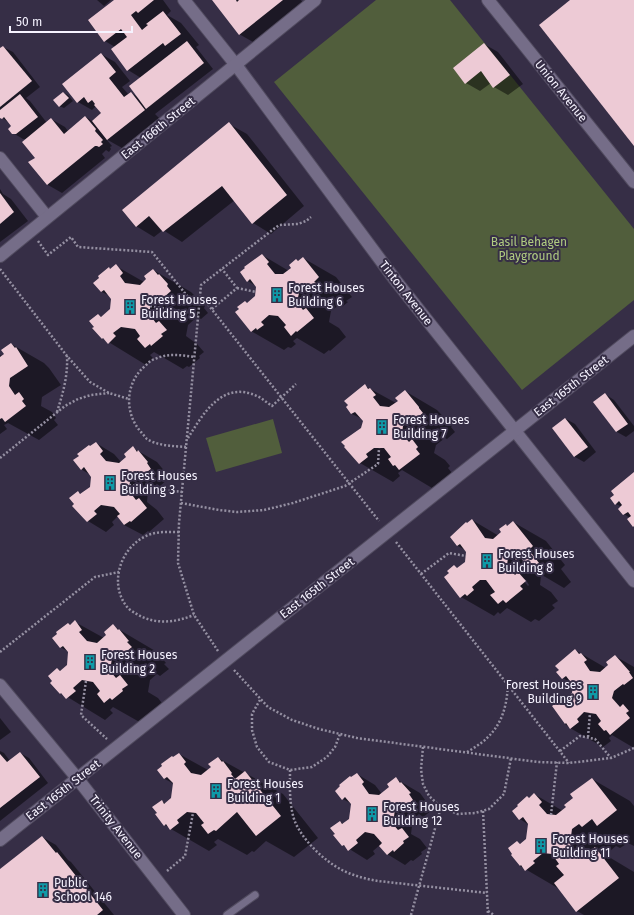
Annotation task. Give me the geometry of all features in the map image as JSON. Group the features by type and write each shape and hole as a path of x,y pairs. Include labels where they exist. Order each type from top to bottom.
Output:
{"street":[{"name":"Tinton Avenue","path":"184,0 236,65 396,281 634,581"},
{"name":"East 166th Street","path":"0,256 315,0"},
{"name":"Union Avenue","path":"488,0 634,182"},
{"path":"0,158 47,217"},
{"name":"East 165th Street","path":"0,840 634,336"},
{"name":"Trinity Avenue","path":"0,685 78,778 184,915"}],"lane":[{"path":"227,915 255,895"}],"path":[{"path":"311,217 298,224 279,225 201,285 181,502 178,564 194,615 225,661 260,700 268,707 292,720 357,738 538,762 570,762 611,758 634,749"},
{"path":"30,231 48,255 71,237 78,247 152,252 188,297 206,302 570,762"},
{"path":"0,268 67,356 90,382 109,393 129,399"},
{"path":"222,269 238,288 256,292"},
{"path":"212,309 238,288"},
{"path":"150,306 198,314"},
{"path":"186,448 163,445 147,439 134,424 128,408 133,381 141,370 153,359 167,355 194,357"},
{"path":"57,412 68,373 67,356"},
{"path":"187,439 203,414 213,402 227,393 242,392 257,396 272,406 296,384"},
{"path":"0,458 65,406 91,395 109,393"},
{"path":"181,502 237,512 264,510 300,501 350,483 378,464 379,448"},
{"path":"129,485 182,492"},
{"path":"179,532 157,532 145,536 132,545 123,556 118,572 120,594 128,608 143,618 164,622 180,620 194,615"},
{"path":"421,574 449,553 466,556"},
{"path":"0,652 95,577 118,572"},
{"path":"86,681 81,715 116,748"},
{"path":"467,752 488,738 500,723 507,703 508,684"},
{"path":"260,700 252,714 252,730 257,747 269,762 290,770 312,767 327,758 335,747 340,734"},
{"path":"588,737 590,713"},
{"path":"560,751 580,736 588,737 595,739 611,758"},
{"path":"423,747 421,769 423,784 429,796 441,807 458,814 475,813 488,809 504,794 511,758"},
{"path":"551,815 557,762"},
{"path":"290,770 290,800 294,820 304,837 318,853 342,870 362,878 487,893"},
{"path":"411,915 441,807"},
{"path":"483,810 488,913 494,915"},
{"path":"156,879 185,856 193,813"}],"green space":[{"name":"Basil Behagen Playground","path":"376,0 450,0 634,229 634,300 522,390 274,82"},
{"path":"273,419 282,453 216,472 206,438"}],"building":[{"path":"114,0 154,0 138,13 136,11 131,15 142,30 148,25 146,24 163,11 181,34 165,46 163,43 127,71 111,49 127,37 121,29 104,42 88,20"},
{"path":"212,0 236,0 237,2 239,0 283,0 239,35"},
{"path":"570,0 634,0 634,146 539,25"},
{"path":"187,41 204,63 146,109 129,86"},
{"path":"484,43 510,75 493,88 481,71 465,84 453,68"},
{"path":"3,46 32,81 0,107 0,48"},
{"path":"101,53 116,72 109,78 124,97 131,92 145,110 107,140 92,121 101,113 94,105 95,104 92,100 88,103 84,97 77,103 62,84"},
{"path":"63,92 69,98 59,107 53,100"},
{"path":"20,94 38,117 16,134 12,134 8,129 11,126 4,117 2,119 0,118 0,110"},
{"path":"85,116 96,129 95,131 103,140 101,142 103,144 99,147 95,146 47,185 28,162 35,158 22,142 51,118 64,134"},
{"path":"229,122 287,195 252,224 222,186 163,232 149,216 136,227 122,210"},
{"path":"0,193 14,212 0,224"},
{"name":"Forest Houses Building 6","path":"262,254 269,262 267,264 275,274 283,274 291,268 289,265 296,259 298,261 303,257 319,277 314,282 316,283 309,289 307,286 299,293 297,302 303,310 306,308 314,318 291,336 284,327 286,325 278,316 269,315 261,322 264,325 251,332 235,312 239,309 237,307 245,301 247,303 255,296 256,287 250,279 247,282 240,272 245,268 244,267"},
{"name":"Forest Houses Building 5","path":"116,264 123,273 120,276 125,283 140,285 146,279 144,276 153,269 168,284 167,286 171,291 163,298 160,295 151,303 149,314 156,323 159,321 167,330 161,334 163,336 151,346 150,344 145,348 137,339 140,336 135,329 121,327 113,333 116,336 108,344 92,328 94,327 89,321 98,314 101,317 110,309 111,299 104,290 101,292 93,283 99,278 98,276 109,267 110,269"},
{"path":"11,343 15,348 16,347 28,366 10,378 9,386 15,395 19,392 24,399 22,401 26,406 5,422 2,418 0,419 0,357 4,354 1,350"},
{"name":"Forest Houses Building 7","path":"365,384 368,389 370,388 376,395 373,397 380,406 389,407 398,401 395,398 405,390 423,413 413,421 412,419 403,426 402,434 409,442 412,439 418,447 416,449 420,454 399,470 395,465 393,466 388,459 391,457 384,448 374,448 366,454 368,457 359,464 341,442 361,428 363,421 355,412 351,414 346,407 348,405 344,401"},
{"path":"605,393 628,424 616,432 593,402"},
{"path":"565,418 588,447 574,457 552,428"},
{"name":"Forest Houses Building 3","path":"96,442 103,451 100,454 106,461 119,463 126,457 124,454 133,446 148,462 147,463 151,469 141,476 139,473 130,481 129,491 136,500 139,498 147,508 131,522 130,521 124,525 117,516 120,514 114,507 101,505 94,511 97,514 87,522 72,506 74,504 69,498 78,491 80,494 90,487 91,477 84,467 81,470 73,460 79,456 77,454 89,445 90,446"},
{"path":"634,472 633,527 627,519 631,516 628,512 623,515 618,509 622,505 619,501 615,505 610,498 614,495 611,491"},
{"name":"Forest Houses Building 8","path":"472,519 485,538 493,539 501,532 499,529 506,524 507,526 513,521 533,546 529,550 539,563 531,570 520,557 516,560 512,554 508,557 507,566 515,575 518,572 526,581 520,586 523,589 506,603 503,600 498,604 490,595 495,592 486,580 480,580 472,587 474,590 467,596 465,594 460,598 444,577 449,573 447,571 454,565 457,568 465,562 466,552 460,544 457,546 450,537 466,522 467,523"},
{"name":"Forest Houses Building 2","path":"75,620 82,630 79,632 87,641 97,643 106,635 104,632 113,624 129,641 127,642 132,647 122,655 120,652 112,658 110,671 116,678 120,675 128,685 112,700 110,698 104,703 97,694 100,691 93,682 82,680 73,688 76,691 66,699 50,683 52,681 48,676 57,668 60,671 67,665 68,652 63,646 60,648 52,638 57,634 56,632 68,623 70,625"},
{"name":"Forest Houses Building 9","path":"575,649 587,660 584,662 590,671 600,672 608,665 606,662 615,655 630,672 633,678 614,691 612,698 620,707 623,704 629,711 626,713 630,718 610,735 598,724 601,721 596,714 584,712 577,719 579,722 570,729 552,706 561,699 562,701 572,693 573,685 566,676 562,679 556,672 559,670 555,666"},
{"path":"20,752 40,777 0,808 0,754 7,762"},
{"name":"Forest Houses Building 1","path":"179,753 186,762 184,764 191,773 201,775 211,767 208,764 218,757 222,762 223,761 235,779 245,771 281,816 256,836 237,812 216,831 214,830 208,834 201,825 204,823 196,813 187,812 177,820 179,823 170,830 166,824 164,826 155,814 157,813 152,807 162,800 164,804 171,798 173,783 167,777 164,779 157,770 162,766 161,764"},
{"name":"Forest Houses Building 12","path":"357,773 364,782 362,784 369,794 379,795 389,787 387,784 396,777 411,793 409,794 413,800 404,807 402,803 395,809 393,824 398,830 402,828 409,837 403,841 404,843 394,852 393,850 387,855 379,846 382,843 374,834 365,832 356,840 358,843 348,851 333,835 335,834 330,828 340,821 342,824 349,819 351,804 345,797 342,800 335,791 340,786 339,785 350,776 351,777"},
{"name":"Forest Houses Building 11","path":"592,778 617,810 597,826 592,819 582,827 579,824 572,829 570,844 575,851 579,848 585,855 595,847 619,878 576,912 554,883 564,875 556,866 559,864 552,854 543,853 533,861 535,863 525,871 511,855 512,854 508,848 517,841 520,844 526,839 528,824 523,817 519,820 512,811 527,796 529,798 534,793 542,802 539,805 547,814 556,815 566,807 564,805 573,798 570,794"},
{"name":"Public School 146","path":"42,836 56,853 57,852 103,910 97,915 0,915 0,869"}],"place":[{"name":"Forest Houses Building 6","path":"277,295"},
{"name":"Forest Houses Building 5","path":"130,307"},
{"name":"Forest Houses Building 7","path":"382,427"},
{"name":"Forest Houses Building 3","path":"110,483"},
{"name":"Forest Houses Building 8","path":"487,561"},
{"name":"Forest Houses Building 2","path":"90,662"},
{"name":"Forest Houses Building 9","path":"593,692"},
{"name":"Forest Houses Building 1","path":"216,791"},
{"name":"Forest Houses Building 12","path":"372,814"},
{"name":"Forest Houses Building 11","path":"541,846"},
{"name":"Public School 146","path":"43,890"}]}
